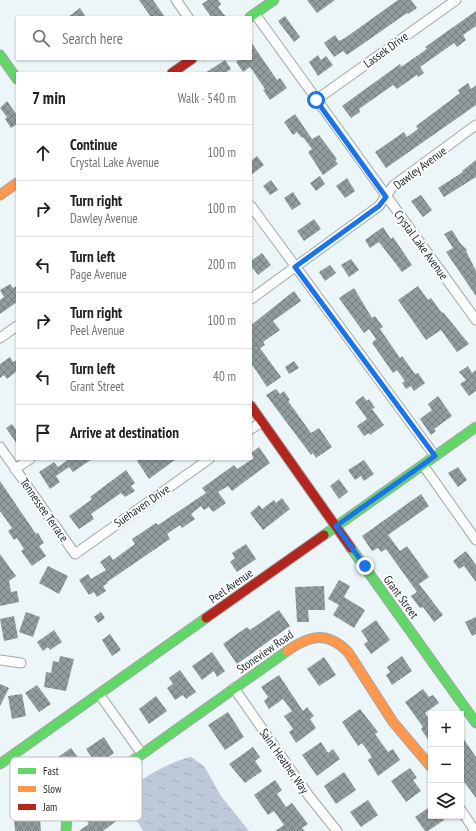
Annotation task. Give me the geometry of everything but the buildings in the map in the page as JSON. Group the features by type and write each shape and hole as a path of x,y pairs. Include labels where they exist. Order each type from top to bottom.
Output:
{"street":[{"path":"176,0 187,16"},
{"path":"253,15 274,0"},
{"name":"Lassek Drive","path":"316,100 456,0"},
{"name":"Crystal Lake Avenue","path":"253,15 476,320"},
{"path":"0,55 16,78"},
{"path":"173,72 191,60"},
{"name":"Dawley Avenue","path":"252,298 379,206 393,186 476,125"},
{"path":"0,195 16,184"},
{"path":"252,207 435,456"},
{"path":"0,338 16,327"},
{"name":"Grant Street","path":"252,407 476,723"},
{"path":"252,428 262,422"},
{"name":"Peel Avenue","path":"0,764 476,427"},
{"name":"Tennessee Terrace","path":"0,448 75,554"},
{"path":"16,469 29,460"},
{"name":"Suehaven Drive","path":"75,554 208,460"},
{"path":"423,465 476,540"},
{"name":"Stoneview Road","path":"138,757 303,640 322,636 332,638 341,644 348,652 393,722 428,763"},
{"path":"0,660 21,663"},
{"name":"Saint Heather Way","path":"234,688 309,796 338,831"},
{"path":"99,694 142,754"},
{"path":"464,814 475,831"}],"water":[{"path":"191,757 204,766 221,796 249,831 143,831 137,821 142,821 142,780 165,766"}],"traffic: fast":[{"path":"251,16 274,0"},
{"path":"0,55 16,78"},
{"path":"324,535 476,427"},
{"path":"351,548 476,723"},
{"path":"0,764 206,618"},
{"path":"138,757 287,651"},
{"path":"66,831 67,821"}],"traffic: slow":[{"path":"0,195 16,184"},
{"path":"287,651 303,641 318,638 326,638 340,645 348,652 393,722 428,763"}],"traffic: jam":[{"path":"173,72 191,60"},
{"path":"252,407 351,548"},
{"path":"206,618 324,535"}],"route":[{"path":"316,100 386,197 379,206 295,267 435,456 336,526 365,566"}]}
